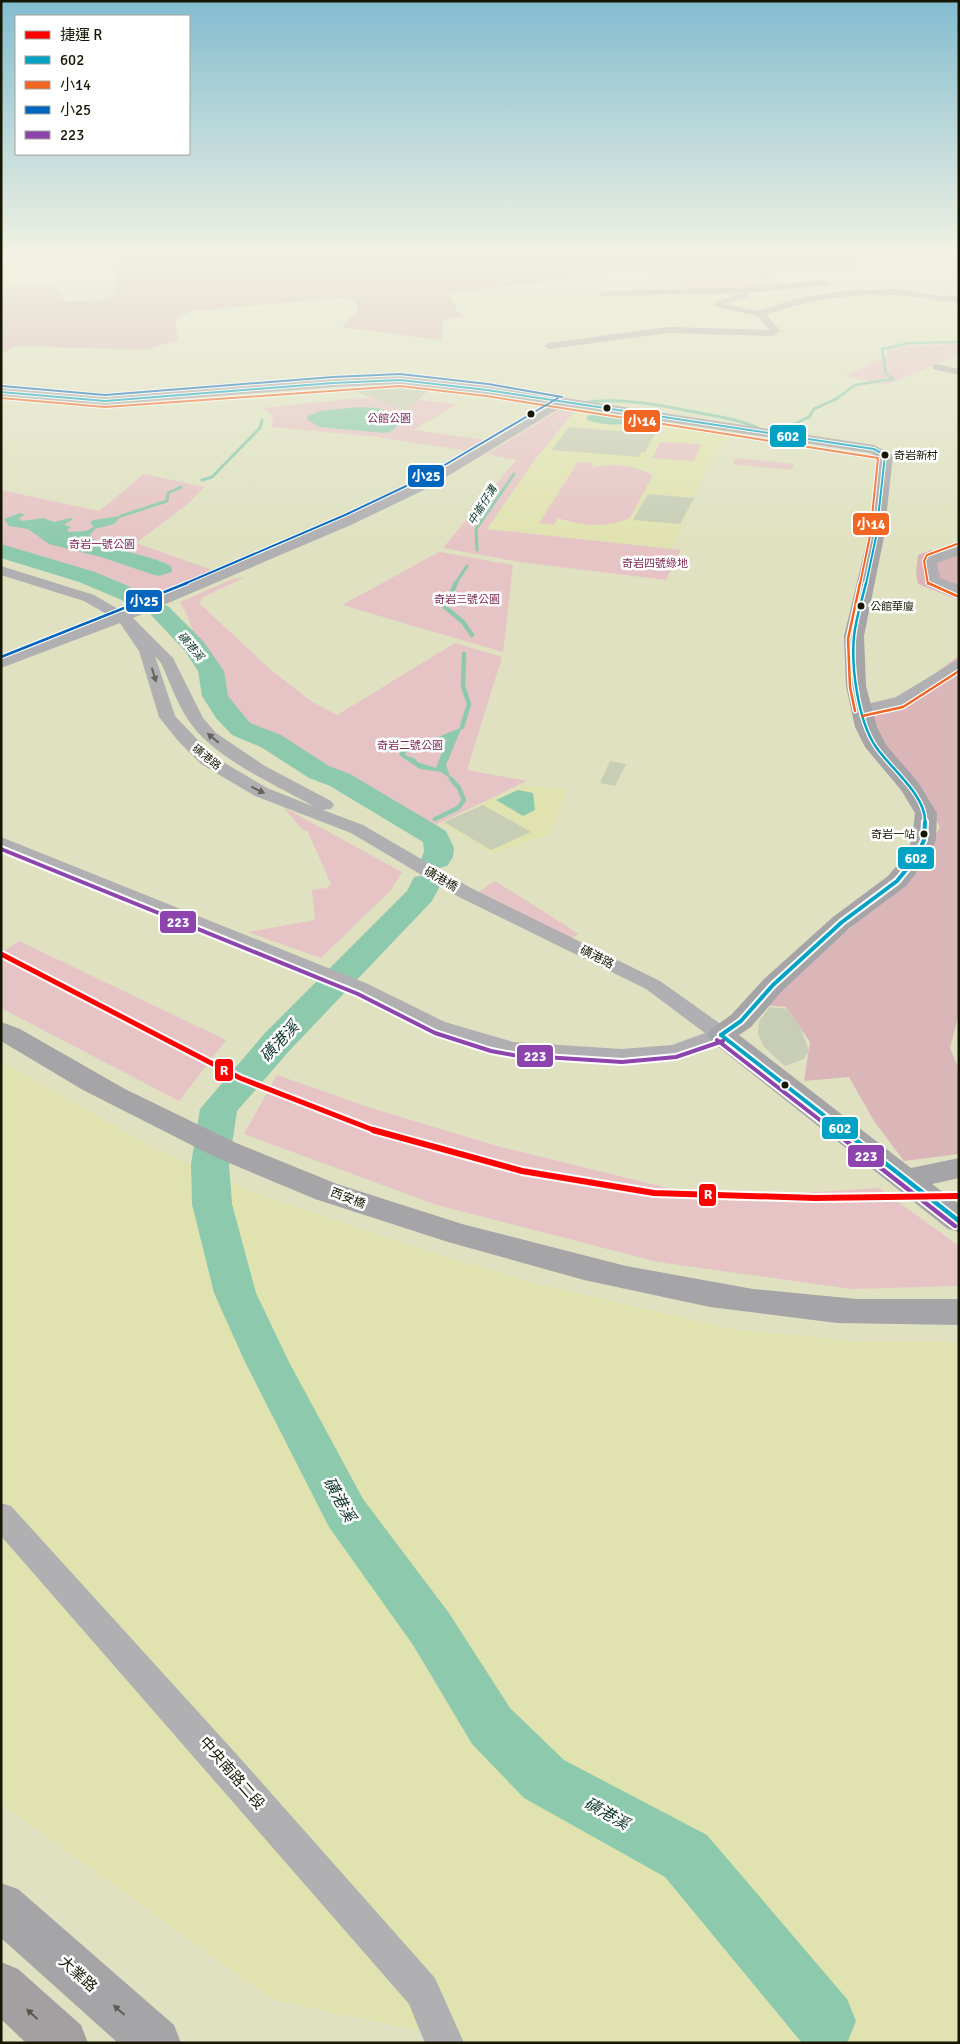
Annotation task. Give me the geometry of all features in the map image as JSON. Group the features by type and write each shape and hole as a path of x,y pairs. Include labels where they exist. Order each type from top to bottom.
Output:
{"highway":[{"path":"1,1986 63,2043"}],"street":[{"path":"937,367 959,372"},
{"path":"1,392 105,401 333,383 400,380 487,390 560,403 580,404 874,449 885,455 876,537 854,640 856,686 861,710 876,747 910,787 926,813 924,840 916,858 897,881 842,922 772,985 741,1021 720,1035 675,1051 622,1056 513,1049 493,1045 437,1027 348,982 117,891 1,842"},
{"path":"1,664 140,610 348,521 424,485 560,403"},
{"path":"959,550 930,561 933,580 959,590"},
{"name":"磺港路","path":"1,570 89,598 123,617 144,635 168,661 196,720 210,736 259,770 343,814 357,829"},
{"name":"磺港路","path":"123,617 146,651 167,717 185,739 207,760 229,775 261,792 357,829 418,865"},
{"path":"861,710 901,701 959,663"},
{"name":"磺港橋","path":"418,865 457,888"},
{"name":"磺港路","path":"457,888 653,985 720,1035"},
{"name":"西安橋","path":"1,1030 28,1043 67,1070 160,1119 250,1161 373,1207 555,1262 721,1297 799,1308 895,1313 959,1312"},
{"path":"720,1035 959,1221"},
{"path":"907,1179 959,1168"},
{"name":"中央南路二段","path":"1,1515 422,1990 445,2043"},
{"name":"大業路","path":"1,1906 156,2043"}],"shaded area":[{"path":"579,406 731,431 709,463 672,549 487,529 533,462"},
{"path":"358,407 378,408 404,419 392,431 385,433 319,427 307,419 308,416 320,411"},
{"path":"589,415 611,415 641,419 640,422 634,423 607,424 587,420"},
{"path":"20,513 25,515 19,518 22,521 43,518 54,522 73,519 64,525 71,527 67,530 69,532 86,531 94,527 90,523 93,520 121,516 114,524 95,529 90,535 92,538 111,547 152,558 171,566 172,572 159,576 101,557 49,544 28,529 9,526 4,519"},
{"path":"931,550 944,553 959,552 959,600 918,584 916,573 918,555"},
{"path":"959,656 959,1014 950,1048 959,1070 959,1154 904,1161 874,1121 849,1077 804,1081 810,1042 786,1007 766,1005 916,868 940,827 916,785 881,745 868,715 872,705 897,701"},
{"path":"462,727 446,765 451,779 441,772 420,769 399,755 402,750 412,748","holes":["447,739 436,768 417,762 416,759 405,755 406,752 420,750"]},
{"path":"523,785 567,790 550,834 494,854 441,823"},
{"path":"518,790 533,793 535,810 523,816 496,800"},
{"path":"1,1061 159,1151 265,1197 416,1248 537,1284 737,1330 867,1342 959,1342 959,2043 476,2043 273,2000 1,1803"}],"green space":[{"path":"887,351 959,351 959,355 886,385 846,376 887,355"},
{"name":"公館公園","path":"359,398 410,399 458,404 413,430 485,440 468,451 377,437 272,427 273,416 263,408"},
{"name":"奇岩四號綠地","path":"567,405 578,407 533,462 487,529 681,550 666,580 520,562 443,548 516,460 487,454"},
{"path":"660,442 701,444 694,461 652,458"},
{"path":"736,458 794,464 792,470 733,464"},
{"path":"578,462 594,463 591,468 607,465 630,467 653,475 630,518 603,525 576,523 558,518 554,525 539,523"},
{"name":"奇岩一號公園","path":"144,474 204,487 190,502 136,543 215,571 212,574 163,595 136,592 85,572 37,559 1,544 1,490 99,511"},
{"name":"奇岩三號公園","path":"439,552 513,565 503,652 342,605"},
{"name":"奇岩二號公園","path":"246,577 203,597 199,603 272,671 311,701 337,715 455,643 502,657 467,770 527,781 427,829 284,738 249,725 225,696 215,670 203,663 198,657 192,627 180,602 233,579"},
{"path":"283,807 402,872 391,890 321,958 248,932 315,920 312,890 326,888 331,884 308,832 302,829"},
{"path":"495,881 579,934 570,939 479,892"},
{"path":"19,941 226,1040 179,1101 1,1008 1,953"},
{"path":"277,1075 371,1108 497,1146 713,1199 879,1188 959,1246 959,1286 851,1289 658,1262 437,1205 244,1134"}],"building":[{"path":"400,386 430,389 406,411 346,388"},
{"path":"569,427 655,434 645,452 641,452 639,457 552,450"},
{"path":"648,494 694,498 680,524 633,520"},
{"path":"610,761 626,764 615,786 600,783"},
{"path":"483,805 531,832 491,850 444,822"},
{"path":"770,1007 788,1009 800,1027 809,1051 804,1059 785,1066 764,1047 758,1034 759,1021"}],"waterway":[{"name":"中崙仔溝","path":"836,399 855,385 893,379 886,374 882,351"},
{"name":"中崙仔溝","path":"767,430 790,426 809,417 814,409 836,399"},
{"name":"中崙仔溝","path":"589,402 615,401 655,405 726,418 758,428"},
{"path":"202,480 212,477 260,428 262,420"},
{"name":"中崙仔溝","path":"477,550 476,529 514,474"},
{"path":"121,516 167,501 168,493 181,487"},
{"name":"磺港溪","path":"1,551 48,567 87,577 144,601"},
{"name":"中崙仔溝","path":"455,584 467,566"},
{"name":"中崙仔溝","path":"456,583 445,607 463,622 472,635"},
{"name":"磺港溪","path":"160,611 194,646 211,671 215,696 225,712 241,729 271,741 319,772 340,780 435,837 439,848 436,860"},
{"name":"中崙仔溝","path":"462,727 469,704 463,686 464,654"},
{"name":"中崙仔溝","path":"435,819 458,808 464,800 459,788 451,779"},
{"name":"磺港溪","path":"425,884 421,894 277,1042 219,1109 210,1164 212,1204 235,1293 267,1362 346,1513 431,1629 491,1726 544,1779 686,1856 825,2021"}],"metro line":[{"name":"R","path":"1,954 240,1078 380,1133 522,1171 654,1193 815,1198 959,1196"}],"transit line":[{"name":"小25","path":"2,386 105,395 333,377 400,374 488,384 562,397"},
{"name":"602","path":"1,392 105,401 333,383 400,380 487,390 874,449 885,455 876,537 854,636 856,686 866,727 876,747 910,787 926,813 924,840 916,858 897,881 842,922 773,985 741,1021 721,1035"},
{"name":"小14","path":"1,398 105,407 400,386 486,396 878,458 870,536 848,639 850,687 855,711"},
{"name":"小25","path":"1,657 138,604 345,515 421,479 558,398"},
{"name":"小14","path":"957,544 927,555 924,561 928,584 957,596"},
{"name":"小14","path":"862,716 903,707 959,671"},
{"name":"223","path":"1,849 115,897 358,994 435,1033 491,1051 513,1055 622,1062 676,1057 723,1041"},
{"name":"602","path":"721,1035 959,1221"},
{"name":"223","path":"717,1040 955,1226"}],"place":[{"name":"奇岩新村","path":"885,455"},
{"name":"公館華廈","path":"861,606"},
{"name":"奇岩一站","path":"924,834"}]}
